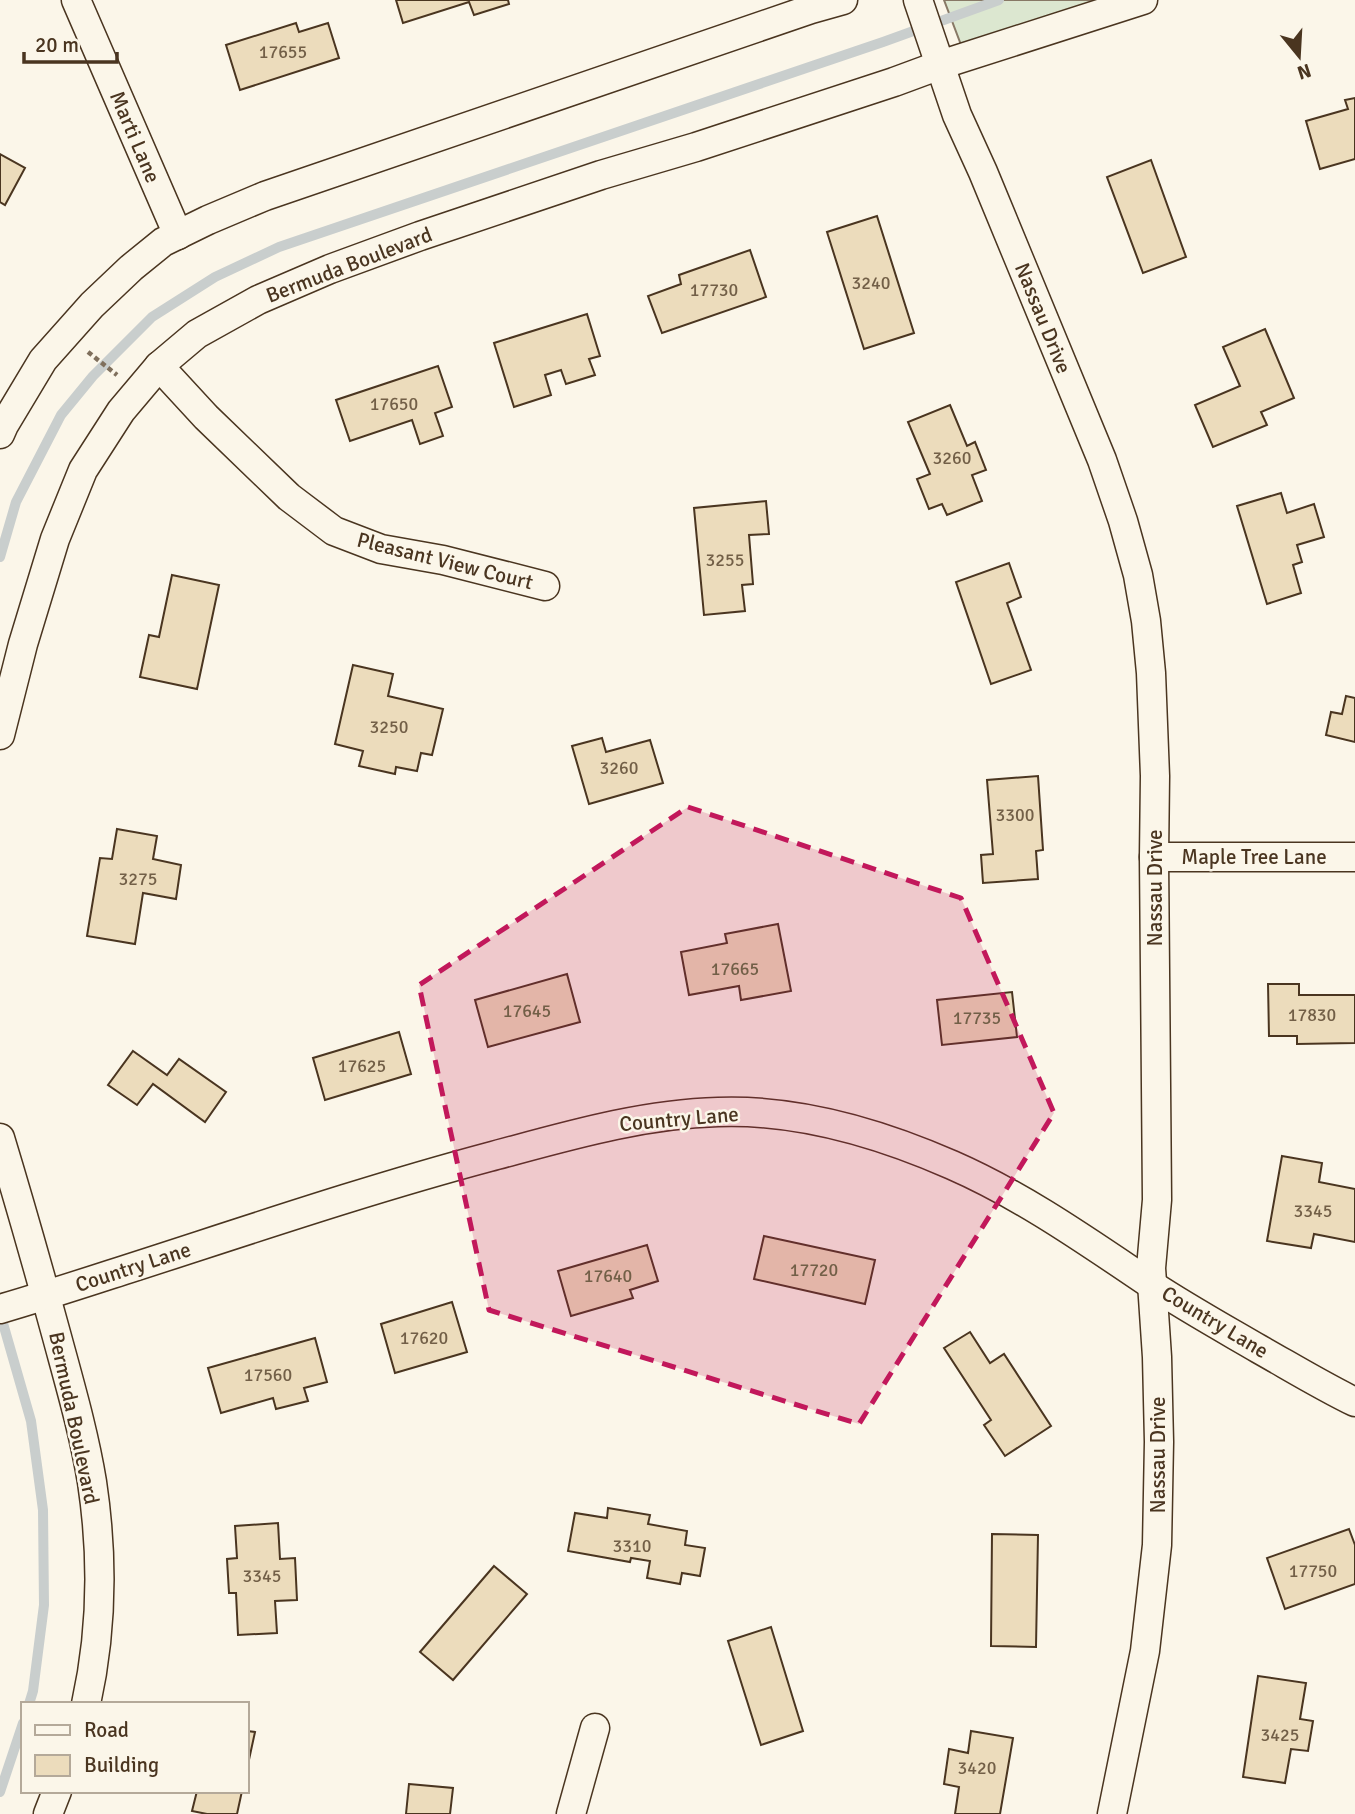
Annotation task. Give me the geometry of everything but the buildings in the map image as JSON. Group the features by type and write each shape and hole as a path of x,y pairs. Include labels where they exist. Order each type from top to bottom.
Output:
{"street":[{"name":"Marti Lane","path":"76,0 178,235"},
{"path":"0,434 43,360 92,305 163,242 265,197 843,0"},
{"name":"Bermuda Boulevard","path":"0,734 23,644 55,539 83,470 121,411 159,366 197,334 258,300 330,269 420,236 894,82 937,57 1143,0"},
{"name":"Nassau Drive","path":"919,6 957,115 1102,460 1138,575 1146,621 1155,776 1157,1200 1151,1268 1159,1442 1157,1545 1145,1651 1112,1814"},
{"name":"Pleasant View Court","path":"159,366 206,417 289,497 334,531 381,549 443,560 545,586"},
{"name":"Maple Tree Lane","path":"1154,857 1355,857"},
{"name":"Country Lane","path":"8,1307 432,1172 563,1137 665,1116 719,1112 760,1113 796,1117 898,1142 956,1167 1011,1195 1202,1316 1355,1402"},
{"name":"Bermuda Boulevard","path":"0,1138 77,1411 92,1483 99,1554 98,1618 93,1673 86,1702"},
{"path":"571,1814 595,1728"},
{"path":"48,1814 56,1793"}],"path":[{"path":"80,346 126,382"}],"highlighted area":[{"path":"688,807 961,898 1054,1113 859,1424 489,1310 419,985"}],"green space":[{"path":"944,0 1119,0 963,50"}],"waterway":[{"path":"0,557 16,502 61,415 93,376 152,317 215,277 279,247 999,0"},
{"path":"0,1313 31,1421 43,1510 44,1605 30,1702"},
{"path":"0,1792 21,1729"}]}
